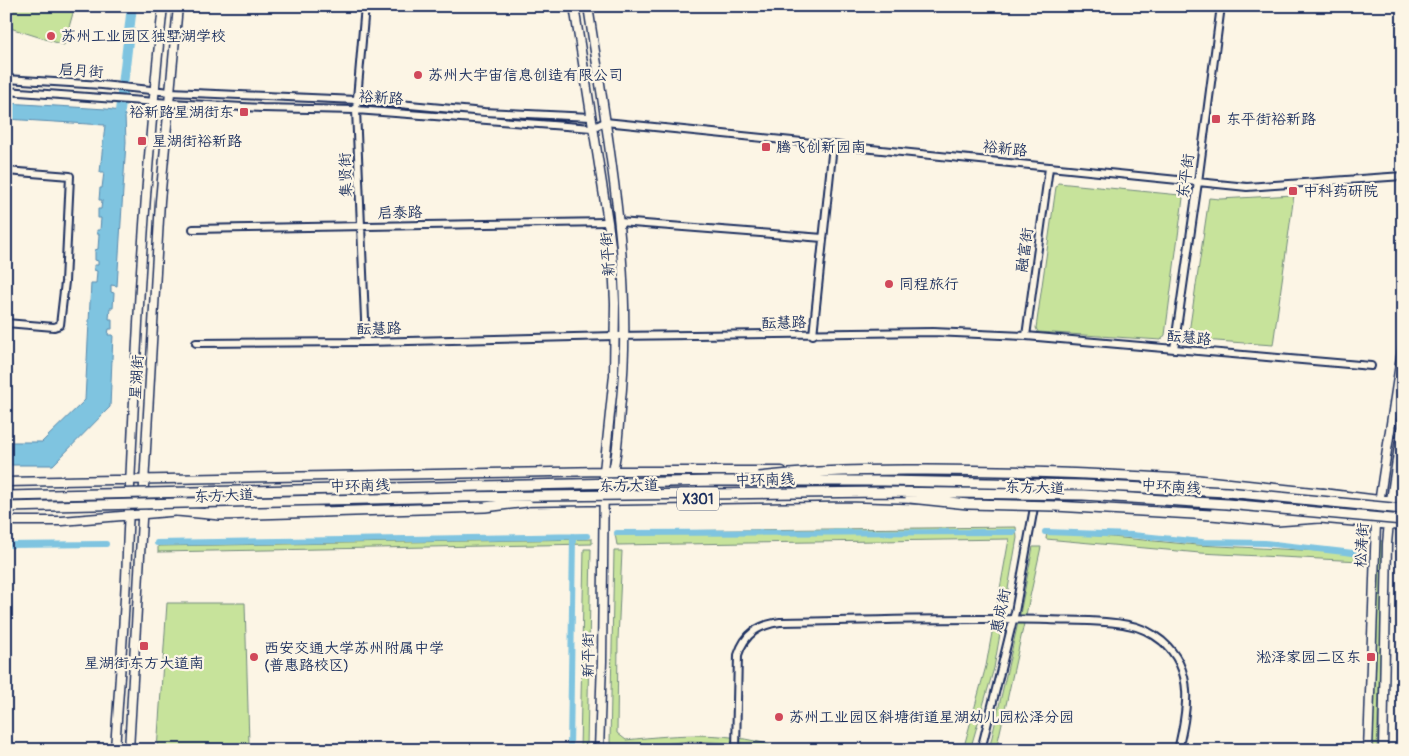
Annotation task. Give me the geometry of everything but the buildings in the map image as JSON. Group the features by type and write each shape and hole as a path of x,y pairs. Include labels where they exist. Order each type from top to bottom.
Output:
{"highway":[{"path":"716,481 800,472 1044,471 1198,480 1327,494"},
{"name":"中环南线","path":"6,496 716,481 884,481 1082,485 1227,492 1403,509"},
{"path":"860,492 968,504 1055,506 1277,520 1319,518"},
{"name":"中环南线","path":"6,507 459,497 860,492 1083,495 1227,504 1403,520"},
{"path":"177,511 220,515 486,507 567,497"}],"main road":[{"name":"星湖街","path":"115,750 128,554 128,516 138,315 153,102 163,6"},
{"name":"星湖街","path":"129,750 160,201 178,6"},
{"name":"新平街","path":"574,6 590,118 608,222 613,270 614,375 604,471 600,750"},
{"name":"新平街","path":"588,6 623,260 624,378 614,471 604,500"},
{"name":"裕新路","path":"590,118 605,122"},
{"name":"松涛街","path":"1368,750 1376,523 1403,344"},
{"name":"松涛街","path":"1383,750 1387,544 1391,500 1403,420"},
{"name":"东方大道","path":"6,482 733,470 1038,476 1171,482 1379,500 1403,500"},
{"name":"东方大道","path":"6,521 62,521 177,511 604,500 847,497 1035,501 1178,508 1403,526"},
{"path":"665,750 678,747 706,747 730,750"}],"street":[{"name":"集贤街","path":"365,6 356,110 366,342"},
{"name":"东平街","path":"1174,349 1221,6"},
{"name":"启月街","path":"6,79 154,90"},
{"name":"裕新路","path":"154,90 357,100 484,112 590,118"},
{"name":"启月街","path":"6,91 153,102"},
{"name":"裕新路","path":"153,102 262,108 356,110 592,128 605,122 1247,188 1403,176"},
{"path":"812,335 834,145"},
{"name":"融富街","path":"1026,336 1049,168"},
{"path":"6,171 70,176 65,282 60,325 54,327 6,323"},
{"name":"启泰路","path":"193,229 608,222"},
{"path":"619,222 823,238"},
{"name":"酝慧路","path":"196,343 366,342 615,336 933,332 1026,336 1371,366"},
{"name":"惠成街","path":"981,750 1013,619 1038,476"},
{"path":"736,750 738,654 744,642 759,627 780,622 1013,619 1122,624 1146,630 1164,642 1180,664 1187,687 1186,716 1178,750"}],"green space":[{"path":"13,6 75,6 64,45 7,27"},
{"path":"1058,183 1180,195 1183,198 1165,335 1161,340 1038,332 1036,328"},
{"path":"1294,195 1273,345 1188,339 1209,198"},
{"path":"1016,527 1017,538 994,668 970,750 963,750 986,666 1009,539 617,545 615,534 644,531"},
{"path":"1047,531 1197,545 1362,553 1361,561 1200,553 1046,539"},
{"path":"592,539 592,544 158,552 158,546"},
{"path":"1379,541 1384,541 1377,750 1370,750"},
{"path":"1033,547 1041,547 996,750 989,750 1020,614"},
{"path":"584,549 591,549 587,747 580,750"},
{"path":"614,551 622,551 618,640 617,733 626,740 687,735 726,736 746,739 785,750 759,750 732,743 690,741 623,748 610,743"},
{"path":"167,603 245,603 249,744 246,744 243,750 157,750"}],"water":[{"path":"6,103 106,109 120,111 125,115 126,142 117,286 111,285 111,292 114,293 113,308 110,308 109,319 112,319 112,329 109,329 108,335 113,335 110,407 53,465 6,465 6,442 42,442 85,400 91,283 96,283 97,271 94,270 94,265 98,265 98,261 95,260 95,250 98,249 99,234 97,234 97,230 100,230 101,218 98,218 98,209 101,209 102,200 99,200 104,172 100,172 105,125 6,119"}],"waterway":[{"path":"120,111 132,6"},
{"path":"617,533 1014,532"},
{"path":"1045,532 1132,535 1202,542 1265,543 1362,554"},
{"path":"570,750 573,536"},
{"path":"157,543 587,536"},
{"path":"6,545 106,544"}],"place":[{"name":"苏州工业园区独墅湖学校","path":"51,36"},
{"name":"苏州大宇宙信息创造有限公司","path":"418,75"},
{"name":"裕新路星湖街东","path":"244,112"},
{"name":"东平街裕新路","path":"1216,119"},
{"name":"星湖街裕新路","path":"142,141"},
{"name":"腾飞创新园南","path":"766,147"},
{"name":"中科药研院","path":"1293,191"},
{"name":"同程旅行","path":"889,284"},
{"name":"星湖街东方大道南","path":"144,646"},
{"name":"西安交通大学苏州附属中学 (普惠路校区)","path":"254,657"},
{"name":"淞泽家园二区东","path":"1371,657"},
{"name":"苏州工业园区斜塘街道星湖幼儿园松泽分园","path":"779,717"}]}
